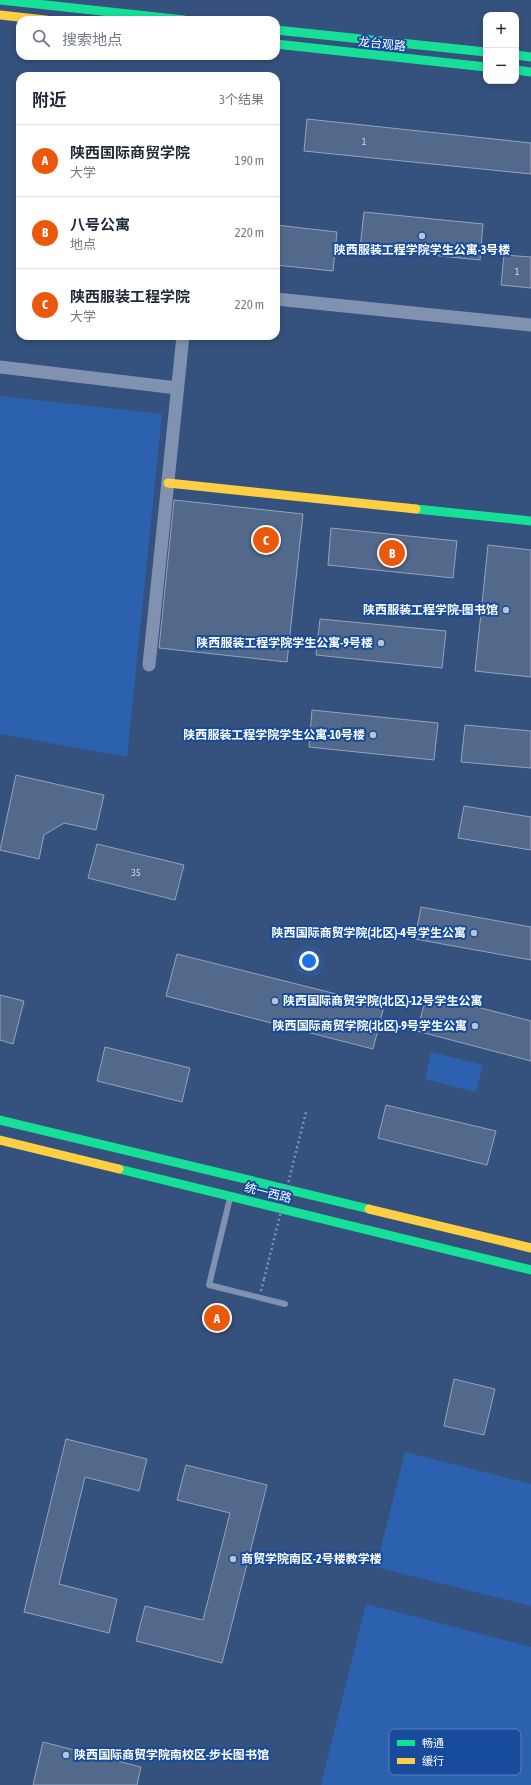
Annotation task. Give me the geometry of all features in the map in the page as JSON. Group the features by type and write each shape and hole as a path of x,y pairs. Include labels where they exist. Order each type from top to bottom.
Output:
{"main road":[{"path":"0,0 147,16"},
{"path":"0,15 16,17"},
{"name":"龙台观路","path":"280,30 483,52"},
{"name":"龙台观路","path":"280,44 483,67"},
{"path":"519,55 531,57"},
{"path":"519,70 531,72"},
{"path":"168,483 531,521"},
{"name":"统一西路","path":"0,1120 531,1248"},
{"name":"统一西路","path":"0,1140 531,1270"}],"street":[{"path":"280,299 531,325"},
{"path":"149,665 183,340"},
{"path":"0,367 178,388"}],"lane":[{"path":"230,1196 209,1285 285,1304"}],"path":[{"path":"264,1279 306,1112"}],"shaded area":[{"path":"0,396 162,414 127,757 0,734"},
{"path":"431,1052 483,1065 476,1092 425,1079"},
{"path":"405,1452 531,1484 531,1606 376,1567"},
{"path":"366,1604 531,1647 531,1785 321,1785"}],"building":[{"path":"307,119 531,143 531,174 304,151"},
{"name":"陕西服装工程学院学生公寓-3号楼","path":"364,212 483,224 480,260 360,248"},
{"path":"280,225 337,232 333,271 280,265"},
{"path":"504,255 531,257 531,288 501,285"},
{"path":"174,500 303,514 287,662 159,648"},
{"path":"331,528 457,541 453,578 328,565"},
{"name":"陕西服装工程学院-图书馆","path":"488,545 531,550 531,677 475,671"},
{"name":"陕西服装工程学院学生公寓-9号楼","path":"320,619 446,631 442,668 316,655"},
{"name":"陕西服装工程学院学生公寓-10号楼","path":"312,710 438,723 434,760 309,747"},
{"path":"465,725 531,731 531,768 461,762"},
{"path":"16,775 104,795 96,830 64,823 44,835 39,859 0,850"},
{"path":"464,806 531,817 531,850 458,838"},
{"path":"97,844 184,865 175,900 88,878"},
{"name":"陕西国际商贸学院(北区)-4号学生公寓","path":"421,907 531,927 531,960 415,939"},
{"name":"陕西国际商贸学院(北区)-12号学生公寓","path":"177,954 384,1006 373,1049 166,996"},
{"name":"陕西国际商贸学院(北区)-9号学生公寓","path":"427,994 531,1021 531,1061 417,1031"},
{"path":"0,995 24,1001 13,1044 0,1040"},
{"path":"105,1047 190,1068 182,1102 97,1081"},
{"path":"386,1105 496,1131 487,1165 378,1138"},
{"path":"454,1379 495,1389 484,1435 444,1426"},
{"path":"66,1439 147,1459 139,1491 85,1477 59,1584 117,1599 109,1633 24,1612"},
{"name":"商贸学院南区-2号楼教学楼","path":"186,1465 267,1485 222,1663 136,1641 145,1606 203,1620 230,1513 177,1500"},
{"name":"陕西国际商贸学院南校区-步长图书馆","path":"43,1742 141,1767 137,1785 33,1785"}],"traffic: fast":[{"path":"0,0 147,16"},
{"path":"280,30 483,52"},
{"path":"280,44 483,67"},
{"path":"519,55 531,57"},
{"path":"519,70 531,72"},
{"path":"416,509 531,521"},
{"path":"0,1120 369,1209"},
{"path":"119,1169 531,1270"}],"traffic: slow":[{"path":"0,15 16,17"},
{"path":"168,483 416,509"},
{"path":"0,1140 119,1169"},
{"path":"369,1209 531,1248"}],"place":[{"name":"陕西服装工程学院学生公寓-3号楼","path":"422,236"},
{"name":"陕西服装工程学院","path":"266,540"},
{"name":"八号公寓","path":"392,553"},
{"name":"陕西服装工程学院-图书馆","path":"506,610"},
{"name":"陕西服装工程学院学生公寓-9号楼","path":"381,643"},
{"name":"陕西服装工程学院学生公寓-10号楼","path":"373,735"},
{"name":"陕西国际商贸学院(北区)-4号学生公寓","path":"474,933"},
{"name":"陕西国际商贸学院(北区)-12号学生公寓","path":"275,1001"},
{"name":"陕西国际商贸学院(北区)-9号学生公寓","path":"475,1026"},
{"name":"陕西国际商贸学院","path":"217,1318"},
{"name":"商贸学院南区-2号楼教学楼","path":"233,1559"},
{"name":"陕西国际商贸学院南校区-步长图书馆","path":"66,1755"}]}
